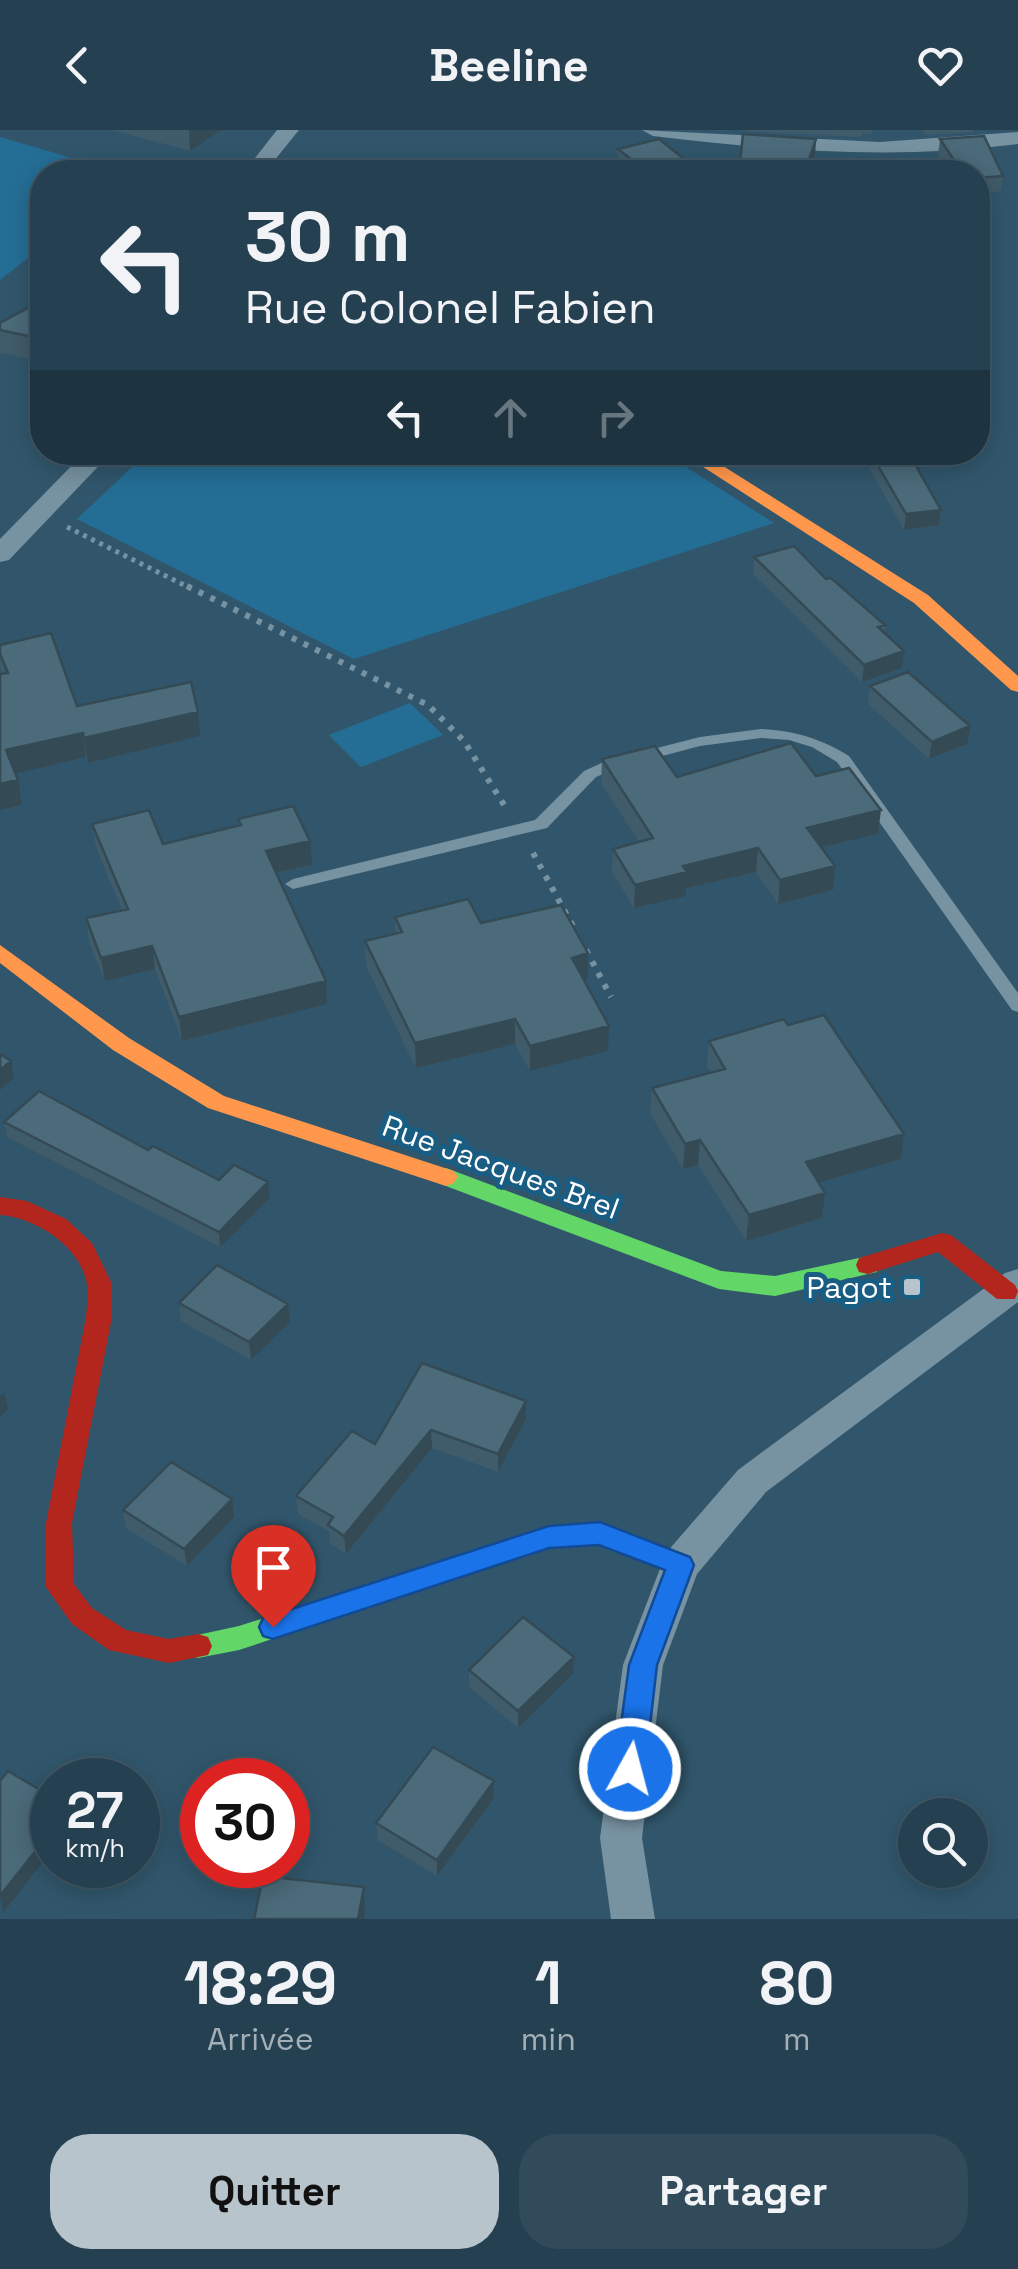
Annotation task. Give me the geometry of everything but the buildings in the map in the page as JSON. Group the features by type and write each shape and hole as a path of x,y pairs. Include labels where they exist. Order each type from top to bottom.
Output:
{"street":[{"path":"264,160 288,130"},
{"path":"652,130 861,152 1018,138"},
{"path":"0,554 87,465"},
{"path":"709,465 921,599 1018,686"},
{"name":"Rue Jacques Brel","path":"0,952 121,1044 216,1102 402,1161 718,1280 775,1286 834,1276 942,1242 1012,1287"},
{"path":"0,1206 18,1207 56,1225 83,1250 100,1282 99,1318 58,1523 60,1588 82,1616 120,1641 168,1651 239,1638 549,1537 600,1534 680,1565"},
{"path":"633,1919 621,1838 643,1665 680,1565 752,1480 1012,1287"}],"lane":[{"path":"293,884 541,824 590,774 612,764 761,731 814,741 843,759 1018,1006"}],"path":[{"path":"38,513 428,704 464,742 520,829 611,997"}],"shaded area":[{"path":"0,137 79,160 30,160 30,256 0,280"},
{"path":"134,465 683,465 774,523 354,659 77,519"},
{"path":"410,703 443,735 361,767 329,735"}],"traffic: fast":[{"path":"446,1177 719,1280 775,1286 868,1265"},
{"path":"198,1646 239,1638 549,1537 600,1534 680,1565"}],"traffic: slow":[{"path":"709,465 921,599 1018,686"},
{"path":"0,952 121,1044 216,1102 446,1177"}],"traffic: jam":[{"path":"0,1206 18,1207 57,1225 83,1250 99,1282 99,1317 59,1523 60,1587 82,1616 119,1641 169,1651 198,1646"},
{"path":"868,1265 942,1242 1006,1292"}],"place":[{"name":"Pagot","path":"912,1287"}],"route":[{"path":"273,1627 549,1537 600,1534 655,1554 680,1565 643,1665 630,1769"}]}
